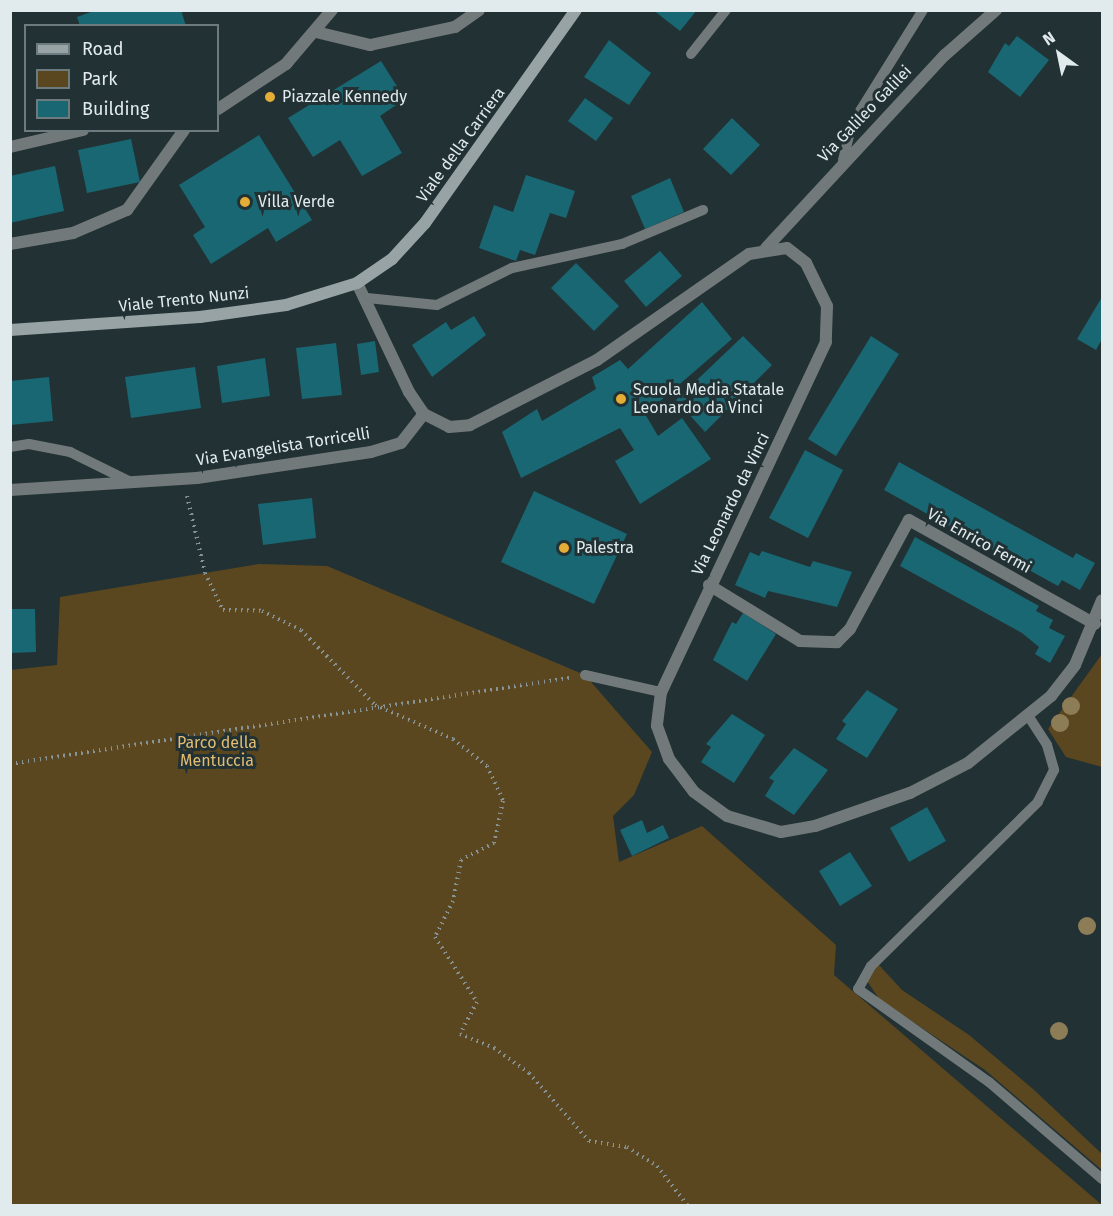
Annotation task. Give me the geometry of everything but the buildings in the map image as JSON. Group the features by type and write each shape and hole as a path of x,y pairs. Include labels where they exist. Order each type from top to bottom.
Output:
{"main road":[{"name":"Viale della Carriera","path":"357,283 392,259 425,223 576,10"},
{"name":"Viale Trento Nunzi","path":"10,330 200,317 286,305 357,283"}],"street":[{"path":"219,108 269,79 315,33 332,10"},
{"path":"315,33 370,45 455,27 479,10"},
{"name":"Via Galileo Galilei","path":"766,248 843,160 945,55 996,10"},
{"path":"10,147 75,132"},
{"path":"10,244 74,232 127,210 179,132"},
{"path":"357,283 368,298 388,352 424,414 449,427 499,411 597,360 732,261 766,248"},
{"name":"Via Leonardo da Vinci","path":"766,248 787,248 806,263 827,306 826,342 709,585 661,692 657,726 669,759 694,792 727,816 781,832 847,817 910,793 968,763 1029,717 1075,665 1095,624 1102,600"},
{"name":"Via Evangelista Torricelli","path":"10,490 179,479 371,452 401,443 424,414"},
{"name":"Via Enrico Fermi","path":"709,585 800,641 837,642 850,629 909,520 1095,624"}],"lane":[{"path":"691,54 726,10"},
{"path":"843,160 852,124 923,10"},
{"path":"368,298 437,305 512,268 622,244 703,210"},
{"path":"10,447 29,444 70,452 133,483"},
{"path":"585,675 661,692"},
{"path":"1029,717 1047,745 1054,770 1038,802 872,966 858,989 989,1082 1102,1179"}],"path":[{"path":"179,479 206,573 223,610 262,611 301,630 375,705 453,739 487,766 503,801 494,843 461,860 453,901 435,937 477,1002 460,1034 495,1048 529,1072 589,1141 627,1147 657,1166 688,1206"},
{"path":"10,764 375,705 585,675"}],"green space":[{"name":"Parco della Mentuccia","path":"259,564 327,566 585,675 652,752 634,795 613,816 619,862 702,826 836,945 834,975 1102,1205 11,1205 10,670 57,665 60,597"},
{"path":"1102,654 1102,767 1066,757 1048,729"},
{"path":"878,964 902,990 969,1035 1033,1089 1102,1154 1102,1170 985,1070 880,1000 867,981"}],"place":[{"name":"Piazzale Kennedy","path":"270,97"},
{"name":"Villa Verde","path":"245,202"},
{"name":"Scuola Media Statale Leonardo da Vinci","path":"621,399"},
{"name":"Palestra","path":"564,548"}]}
